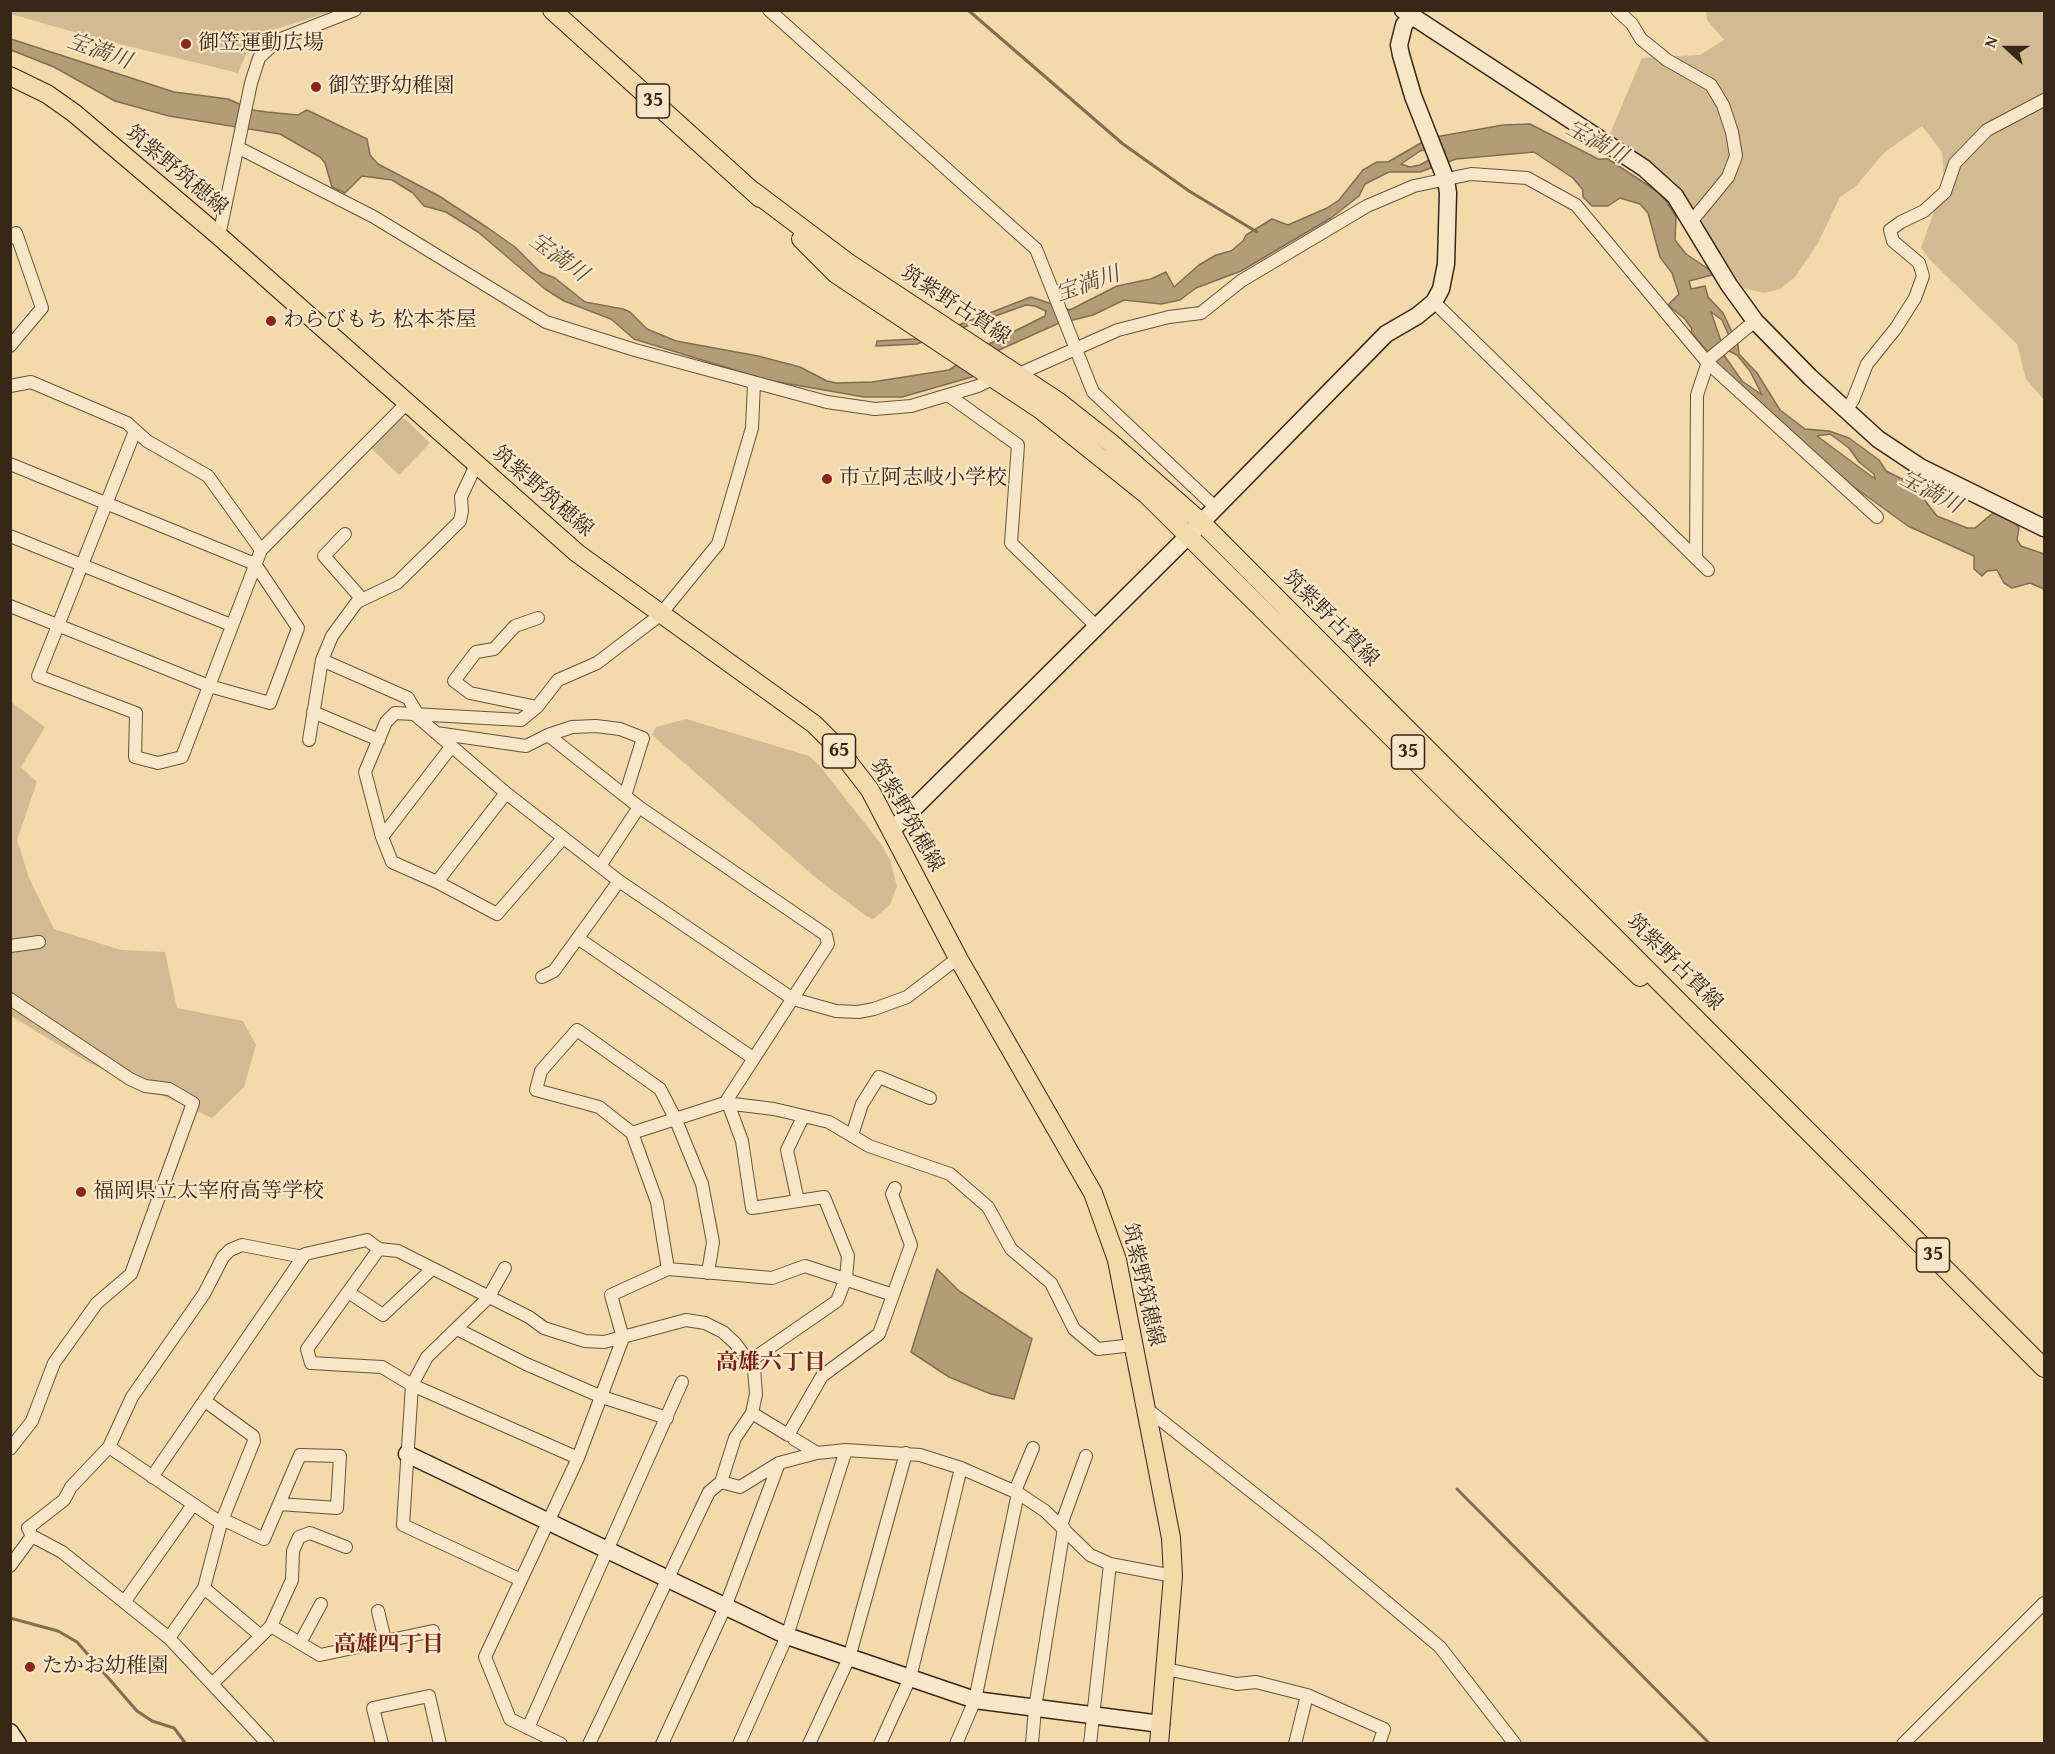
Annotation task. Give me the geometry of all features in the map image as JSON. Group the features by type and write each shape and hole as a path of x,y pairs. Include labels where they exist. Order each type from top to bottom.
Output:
{"main road":[{"name":"筑紫野古賀線","path":"552,10 753,191 836,274 931,327 993,371 1195,528"},
{"name":"筑紫野筑穂線","path":"10,76 47,94 74,113 219,236 406,404 577,553 814,724 836,746 870,790 958,958 1093,1193 1117,1260 1171,1538 1173,1576 1160,1743"},
{"name":"筑紫野古賀線","path":"993,371 1019,374 1111,443 1564,906 1714,1047 1822,1143 2044,1368"}],"street":[{"path":"219,236 251,83 259,58 279,40 355,10"},
{"path":"769,10 1036,249 1093,392 1215,507"},
{"path":"1617,10 1632,24 1641,39 1667,60 1711,85 1729,123 1736,156 1728,177 1691,222"},
{"path":"892,830 1386,334 1417,316 1434,302 1441,289 1446,264 1445,177 1413,96 1399,45 1407,14 1644,168 1675,196 1753,322 1878,439 1920,467 2044,528"},
{"path":"1846,410 1853,400 1867,364 1896,328 1916,298 1923,276 1919,263 1893,241 1890,230 1901,222 1924,212 1945,192 1955,163 1987,130 2044,100"},
{"path":"240,143 374,218 546,322 754,384 827,402 875,409 911,406 978,386 993,371"},
{"path":"1019,374 1075,345 1118,330 1169,316 1201,313 1241,281 1367,206 1414,186 1445,177 1471,174 1527,178 1576,205 1708,361 1878,517"},
{"path":"10,238 15,233 42,308 10,346"},
{"path":"1434,302 1708,570"},
{"path":"1696,558 1697,395 1708,361 1753,322"},
{"path":"10,387 31,382 127,423 147,441 208,476 261,550"},
{"path":"563,838 497,914 437,882 392,862 382,837 365,777 379,740 390,716 401,712 521,720 537,707 558,680 597,663 660,615 718,544 727,521 752,428 754,384"},
{"path":"948,395 1018,446 1011,543 1096,626"},
{"path":"135,430 38,675 136,713 135,757 158,763 182,757 261,550 406,404"},
{"path":"10,464 255,564 298,628 270,703 209,686 10,606"},
{"path":"309,740 322,660 332,636 362,598 397,583 460,521 461,497 476,465"},
{"path":"345,534 324,556 362,598"},
{"path":"10,536 231,625"},
{"path":"537,707 470,693 454,681 476,652 494,649 515,626 538,618"},
{"path":"322,660 408,698 415,713 435,733 563,838 619,881 793,999 836,1011 858,1012 874,1009 907,997 958,958"},
{"path":"313,712 379,740"},
{"path":"435,733 526,746 572,727 596,726 620,729 643,738 625,796"},
{"path":"548,735 639,807 826,935 828,944 726,1103"},
{"path":"382,837 451,747"},
{"path":"437,882 506,793"},
{"path":"600,866 639,807"},
{"path":"542,977 554,971 619,881"},
{"path":"579,939 753,1058"},
{"path":"10,946 39,942"},
{"path":"10,999 130,1079 145,1086 169,1089 193,1103 131,1274 97,1303 54,1363 32,1420 10,1449"},
{"path":"668,1269 657,1202 632,1133 599,1107 536,1090 541,1071 577,1030 660,1089 675,1118 702,1184 713,1242 708,1273"},
{"path":"852,1135 862,1104 879,1077 930,1098"},
{"path":"726,1103 742,1141 752,1208 824,1197 848,1256 846,1278 837,1300 750,1362"},
{"path":"632,1133 726,1103 774,1109 829,1122 869,1146 950,1174 987,1207 1011,1249 1051,1283 1074,1329 1098,1349 1133,1345"},
{"path":"798,1201 788,1150 803,1117"},
{"path":"752,1413 788,1435 822,1376 879,1334 910,1245 892,1194 895,1188"},
{"path":"152,1477 305,1254 363,1240 379,1249 398,1251 530,1317 544,1328 570,1338 600,1342 686,1320 705,1323 729,1337 750,1362 757,1386 752,1413 735,1438 721,1482 709,1492 589,1743"},
{"path":"268,1743 169,1638 62,1552 32,1536 28,1528 63,1500 71,1487 109,1447 132,1397 204,1294 223,1257 230,1250 242,1245 303,1257"},
{"path":"379,1249 308,1349 311,1363 382,1367 412,1385 578,1458"},
{"path":"561,1743 510,1719 485,1657 578,1458 602,1396 622,1338 611,1295 668,1269 772,1278 805,1266 893,1295"},
{"path":"505,1268 488,1298 428,1357 412,1385 403,1526 521,1580"},
{"path":"348,1292 383,1315 432,1269"},
{"path":"457,1329 526,1364 602,1396 667,1418"},
{"path":"528,1728 682,1382"},
{"path":"169,1638 204,1588 221,1521 254,1441 253,1436 205,1401"},
{"path":"1147,1409 1319,1545 1440,1647 1515,1743"},
{"path":"794,1439 817,1453"},
{"path":"109,1447 192,1506 264,1539 279,1504 300,1455 340,1456 337,1508 279,1504"},
{"path":"956,1743 975,1700 1017,1492 1033,1448"},
{"path":"721,1482 740,1487 778,1463 817,1453 846,1450 906,1453 933,1458 1017,1492 1063,1527 1085,1552 1110,1564 1173,1576"},
{"path":"739,1743 787,1636 846,1450"},
{"path":"808,1743 849,1658 906,1453"},
{"path":"407,1454 787,1636 975,1700 1161,1724"},
{"path":"1032,1743 1035,1708 1063,1527 1086,1456"},
{"path":"662,1743 726,1605 778,1463"},
{"path":"879,1743 910,1678 961,1468"},
{"path":"125,1601 192,1506"},
{"path":"213,1683 271,1626 292,1580 293,1551 299,1537 310,1533 346,1547"},
{"path":"10,1566 32,1536"},
{"path":"1090,1743 1091,1715 1110,1564"},
{"path":"204,1588 261,1636"},
{"path":"1903,1743 2044,1603"},
{"path":"300,1643 321,1604"},
{"path":"378,1611 384,1640"},
{"path":"271,1626 320,1655 433,1631"},
{"path":"1166,1669 1237,1684 1256,1682 1307,1695 1384,1729 1379,1743"},
{"path":"1295,1743 1307,1695"},
{"path":"382,1743 373,1708 429,1696 440,1743"},
{"path":"10,1732 18,1743"}],"shaded area":[{"name":"御笠運動広場","path":"10,11 334,11 263,33 248,50 238,73 91,37 11,14"},
{"path":"1706,11 2044,11 2044,400 2026,379 2017,344 1929,259 1921,248 1944,184 1942,152 1922,126 1885,152 1855,187 1840,197 1818,243 1795,277 1780,289 1764,293 1743,288 1674,181 1609,136 1642,58 1700,55 1724,40 1707,20"},
{"path":"11,39 174,92 228,99 253,110 267,112 298,115 307,110 367,139 370,155 378,164 439,196 488,228 515,247 540,272 555,278 585,302 630,312 647,329 676,341 758,356 800,367 827,381 837,383 872,382 949,370 991,343 1045,316 1046,311 1026,305 917,344 876,346 877,341 915,339 1031,297 1070,310 1117,286 1151,279 1166,272 1174,287 1199,265 1216,255 1231,251 1243,241 1246,235 1272,219 1288,225 1327,208 1339,200 1363,170 1377,162 1388,162 1426,140 1441,136 1503,125 1530,124 1598,159 1608,159 1658,192 1667,202 1676,217 1675,240 1686,254 1716,274 1689,281 1691,289 1705,286 1708,297 1723,313 1738,345 1739,354 1757,373 1780,410 1805,429 1829,431 1849,438 1879,460 1886,471 1912,484 1937,516 1967,528 1975,528 1993,513 2014,522 2019,528 2017,540 2021,546 2044,554 2044,589 2030,583 2012,588 2004,583 1997,570 1987,571 1982,576 1974,569 1974,556 1908,526 1850,484 1722,369 1691,332 1692,329 1685,319 1668,305 1679,294 1672,273 1660,257 1648,213 1640,204 1620,198 1608,206 1592,206 1583,197 1583,190 1573,178 1534,152 1456,159 1420,172 1389,172 1365,184 1359,196 1331,218 1241,271 1196,288 1180,300 1161,304 1124,300 1093,315 1057,324 999,350 972,377 902,397 864,397 767,380 634,339 611,319 564,301 545,289 478,232 446,212 424,206 413,193 392,180 362,176 345,193 332,187 325,163 320,157 280,134 169,116 115,101 54,67 11,50","holes":["1432,148 1445,151 1420,165 1410,167 1401,164 1420,151","1711,312 1722,320 1734,347 1721,341","1717,345 1737,355 1750,371 1762,395 1742,381","1830,434 1849,448 1859,462 1874,474 1875,479 1817,436"]},
{"path":"396,418 405,419 430,443 399,475 369,446"},
{"path":"10,701 45,727 21,767 37,782 17,840 29,878 54,929 121,950 165,952 177,1008 243,1021 256,1045 244,1087 212,1118 87,1062 11,1016"},
{"path":"686,719 809,756 819,765 881,844 890,860 897,886 890,905 873,919 866,916 815,877 652,735 656,727"},
{"path":"937,1269 959,1291 1032,1339 1014,1399 991,1394 949,1377 911,1352"}],"waterway":[{"path":"968,10 1123,144 1189,191 1257,232"},
{"path":"1457,1489 1710,1744"},
{"path":"10,1618 58,1631 77,1642 137,1711 152,1721 174,1728 186,1744"}],"place":[{"name":"御笠運動広場","path":"186,44"},
{"name":"御笠野幼稚園","path":"316,87"},
{"name":"わらびもち 松本茶屋","path":"271,321"},
{"name":"市立阿志岐小学校","path":"827,479"},
{"name":"福岡県立太宰府高等学校","path":"81,1192"},
{"name":"たかお幼稚園","path":"30,1667"}],"district":[{"name":"高雄六丁目","path":"771,1363"},
{"name":"高雄四丁目","path":"389,1645"}],"water label":[{"name":"宝満川","path":"99,52"},
{"name":"宝満川","path":"1596,143"},
{"name":"宝満川","path":"558,258"},
{"name":"宝満川","path":"1088,285"},
{"name":"宝満川","path":"1930,493"}]}
